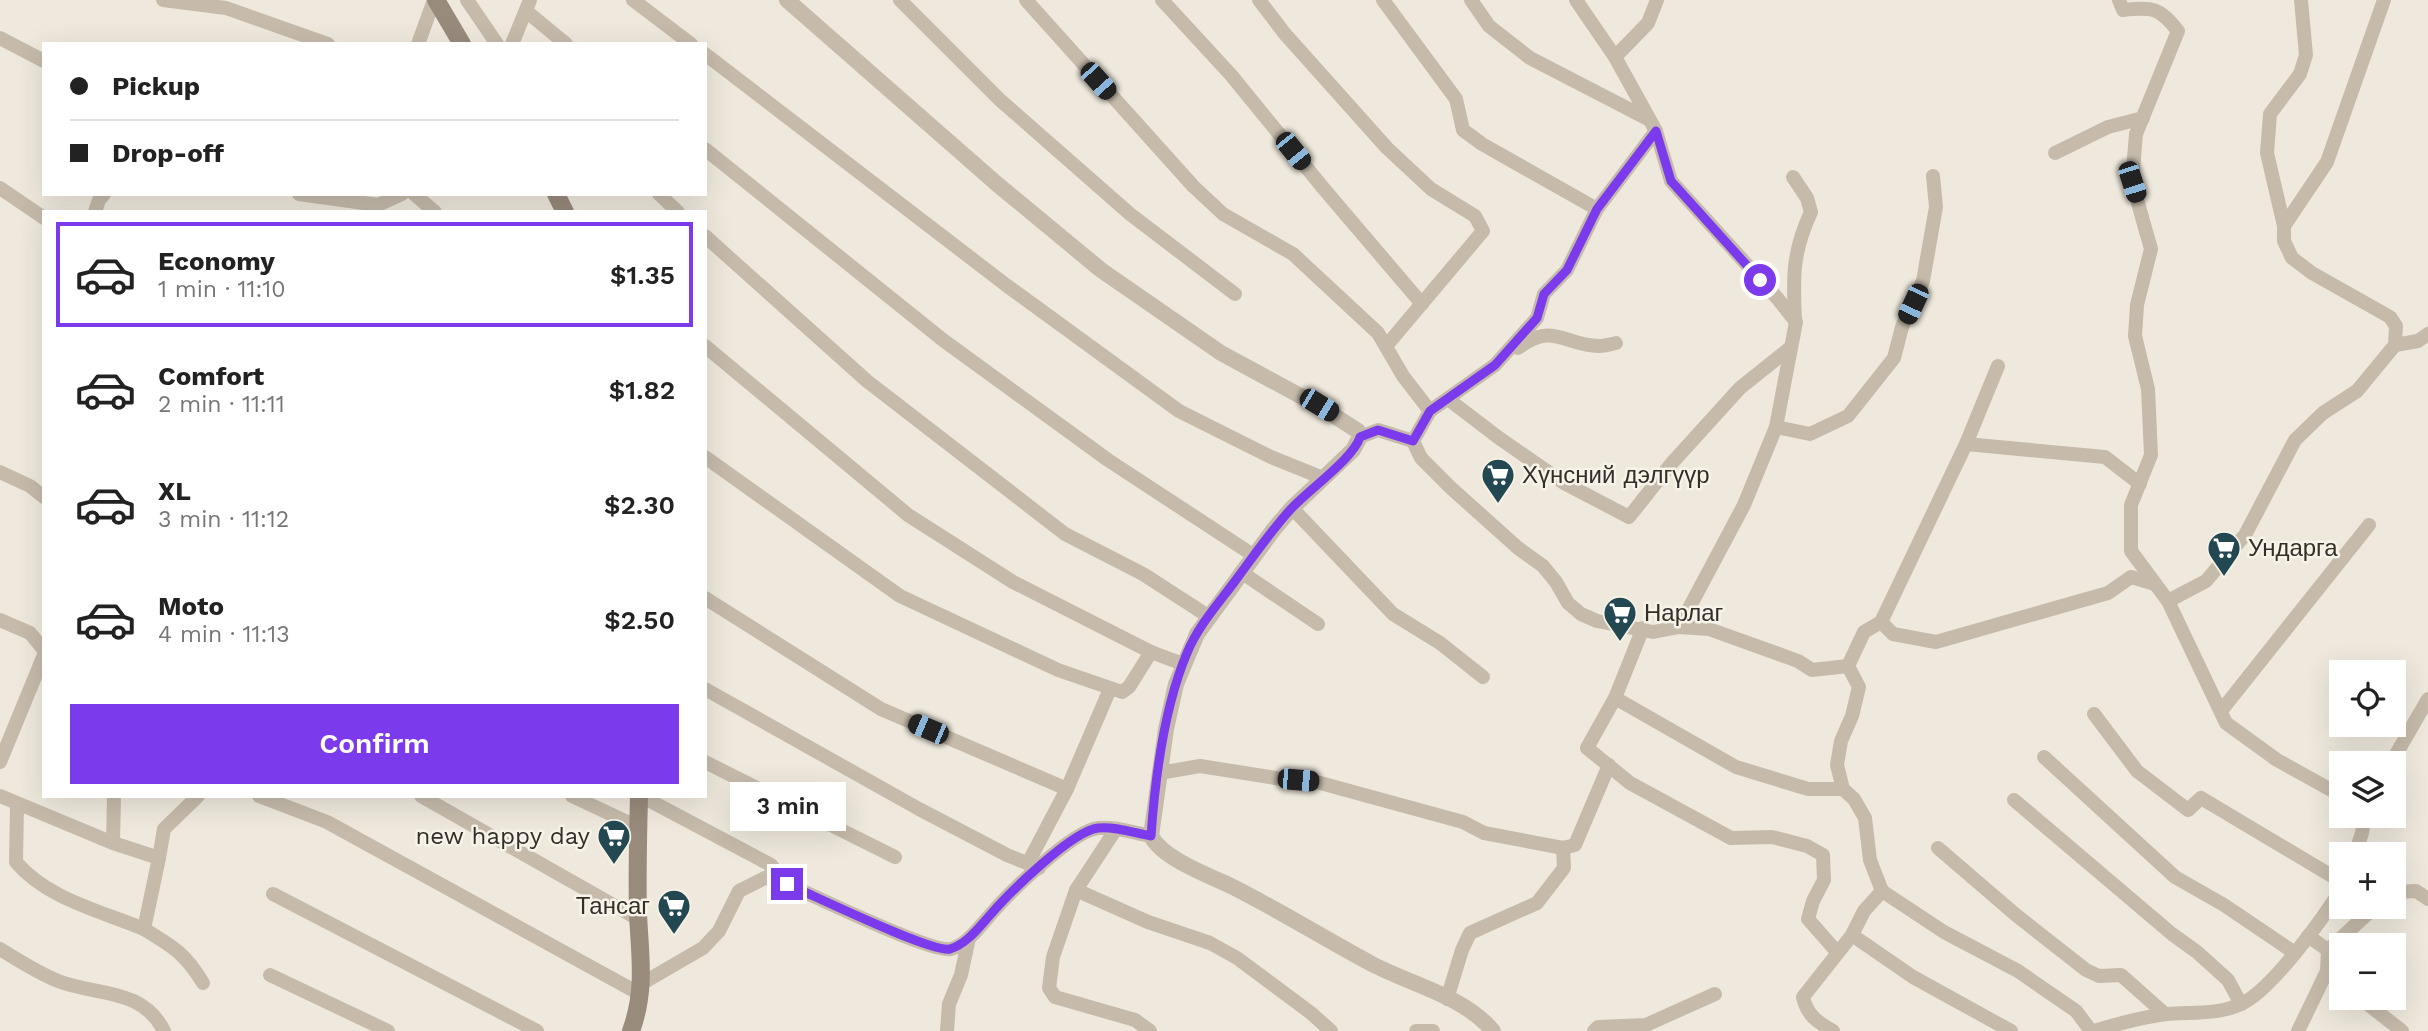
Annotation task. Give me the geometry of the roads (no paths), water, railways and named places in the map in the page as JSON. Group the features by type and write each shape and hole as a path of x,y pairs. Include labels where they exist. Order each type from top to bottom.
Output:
{"main road":[{"path":"435,0 461,42"},
{"path":"631,1031 640,989 642,945 638,919 640,798"}],"street":[{"path":"163,0 226,8 322,42"},
{"path":"419,42 435,0"},
{"path":"467,0 496,42"},
{"path":"633,0 688,42"},
{"path":"787,0 997,184 1101,270 1221,353 1352,425 1360,437"},
{"path":"900,0 1000,100 1100,188 1235,294"},
{"path":"1026,0 1192,186 1223,214 1293,254 1378,333 1403,376 1430,411"},
{"path":"1162,0 1231,75 1422,304"},
{"path":"1259,0 1285,34 1387,148 1431,189 1475,216 1483,231 1387,345"},
{"path":"1383,0 1456,99 1463,130 1482,144 1597,209"},
{"path":"1471,0 1489,26 1530,58 1652,125"},
{"path":"1576,0 1615,57 1652,125 1671,181 1796,322"},
{"path":"1615,57 1648,23 1657,0"},
{"path":"2119,0 2123,10 2145,7 2164,13 2178,31 2136,134 2132,182 2151,249 2137,305 2135,336 2148,389 2151,455 2131,505 2131,551 2168,601 2226,723 2277,760 2329,789"},
{"path":"2168,601 2206,581 2245,535 2295,440 2323,413 2357,391 2395,345 2396,326 2390,317 2312,273 2292,258 2284,241 2284,226 2267,153 2270,114 2300,74 2306,55 2301,0"},
{"path":"2284,226 2327,162 2384,0"},
{"path":"513,42 528,6 564,42"},
{"path":"0,38 42,60"},
{"path":"707,56 1006,285 1179,411 1271,457 1323,478"},
{"path":"2055,153 2108,127 2143,118"},
{"path":"1495,365 1537,318 1544,294 1567,270 1597,209 1652,125"},
{"path":"707,151 943,340 1108,460 1253,555"},
{"path":"1776,427 1810,434 1848,416 1894,358 1902,327 1923,281 1936,207 1933,176"},
{"path":"1679,627 1744,505 1776,427 1796,322 1793,277 1801,234 1811,212 1807,198 1793,177"},
{"path":"0,188 42,217"},
{"path":"309,196 372,208 398,196"},
{"path":"416,196 429,210"},
{"path":"661,196 676,210"},
{"path":"707,238 867,381 1065,534 1143,574 1208,616"},
{"path":"1413,441 1430,411 1528,341 1549,334 1598,346 1616,343"},
{"path":"2395,345 2418,341 2428,334"},
{"path":"707,348 908,515 1013,582 1152,652 1183,664"},
{"path":"1448,399 1564,483 1629,517 1671,464 1740,388 1790,348"},
{"path":"1848,666 1864,632 1881,622 1966,444 1998,366"},
{"path":"1151,836 1159,773 1176,684 1183,664 1208,616 1292,508 1353,450 1360,437 1378,430 1413,441 1422,458 1451,488 1517,548 1543,566 1568,603 1581,614 1597,621 1653,632 1679,627 1709,629 1798,661 1812,670 1848,666"},
{"path":"1966,444 2105,457 2140,484"},
{"path":"707,458 900,596 1058,670 1122,692 1129,687 1152,652"},
{"path":"0,472 30,486 42,495"},
{"path":"1292,508 1393,614 1440,643 1483,677"},
{"path":"2221,711 2369,525"},
{"path":"1241,572 1318,624"},
{"path":"1881,622 1893,634 1936,642 2108,593 2131,577 2155,584"},
{"path":"707,599 881,709 1067,789"},
{"path":"0,620 30,633 42,650"},
{"path":"1643,628 1615,698 1587,748 1630,783 1731,838 1772,836 1807,846 1823,855 1824,880 1813,901 1808,919 1837,952"},
{"path":"0,762 42,658"},
{"path":"1848,666 1859,687 1852,716 1841,741 1837,765 1843,789 1854,799 1865,818 1870,860 1882,891 1944,932 2018,971 2076,1011 2092,1031 2165,1014 2205,1013 2241,1004 2266,984 2295,953 2329,906"},
{"path":"1034,866 1110,689"},
{"path":"707,690 919,809 1034,866"},
{"path":"1615,698 1736,767 1808,789 1843,789"},
{"path":"2398,751 2428,699"},
{"path":"2094,714 2137,771 2189,810 2201,798 2329,874"},
{"path":"2044,757 2175,877 2224,905 2295,953"},
{"path":"707,763 895,857"},
{"path":"1159,773 1200,766 1313,782 1463,822 1484,834 1563,848 1575,845 1609,765"},
{"path":"1,797 113,843 159,858"},
{"path":"113,843 114,798"},
{"path":"144,929 164,828 196,798"},
{"path":"264,798 327,822 640,989 703,948 719,931 739,891 767,877 908,938 936,948 950,949 969,938 1034,866 1077,837 1097,828 1116,829 1151,836 1160,848 1181,862 1258,900 1374,965 1468,1008 1493,1031"},
{"path":"425,798 638,919"},
{"path":"576,798 638,827"},
{"path":"644,798 771,864 787,884"},
{"path":"2014,800 2197,952 2228,980 2241,1004"},
{"path":"17,804 16,862 25,873 64,897 144,929 178,950 192,965 203,983"},
{"path":"1116,829 1076,890 1052,957 1049,988 1055,997 1135,1020 1150,1031"},
{"path":"1447,999 1470,933 1537,903 1564,868 1563,848"},
{"path":"1938,848 2086,970 2099,976 2121,975 2165,1014"},
{"path":"1076,890 1149,922 1210,943 1237,958 1331,1031"},
{"path":"1833,1031 1814,1020 1806,1009 1803,997 1852,936 1864,911 1882,891"},
{"path":"2406,891 2416,891 2428,899"},
{"path":"273,894 537,1031"},
{"path":"2298,1031 2327,971 2328,950 2362,919"},
{"path":"1852,936 1913,976 2011,1031"},
{"path":"2308,936 2328,950"},
{"path":"947,1031 949,1004 961,975 969,938"},
{"path":"0,949 60,982 128,998 143,1007 164,1031"},
{"path":"270,975 388,1031"},
{"path":"1594,1031 1598,1027 1646,1026 1715,994"},
{"path":"2375,1010 2402,1031"},
{"path":"1416,1031 1433,1031"}],"place":[{"name":"Хүнсний дэлгүүр","path":"1498,505"},
{"name":"Ундарга","path":"2224,578"},
{"name":"Нарлаг","path":"1620,643"},
{"name":"new happy day","path":"614,866"},
{"name":"Тансаг","path":"674,936"}]}
